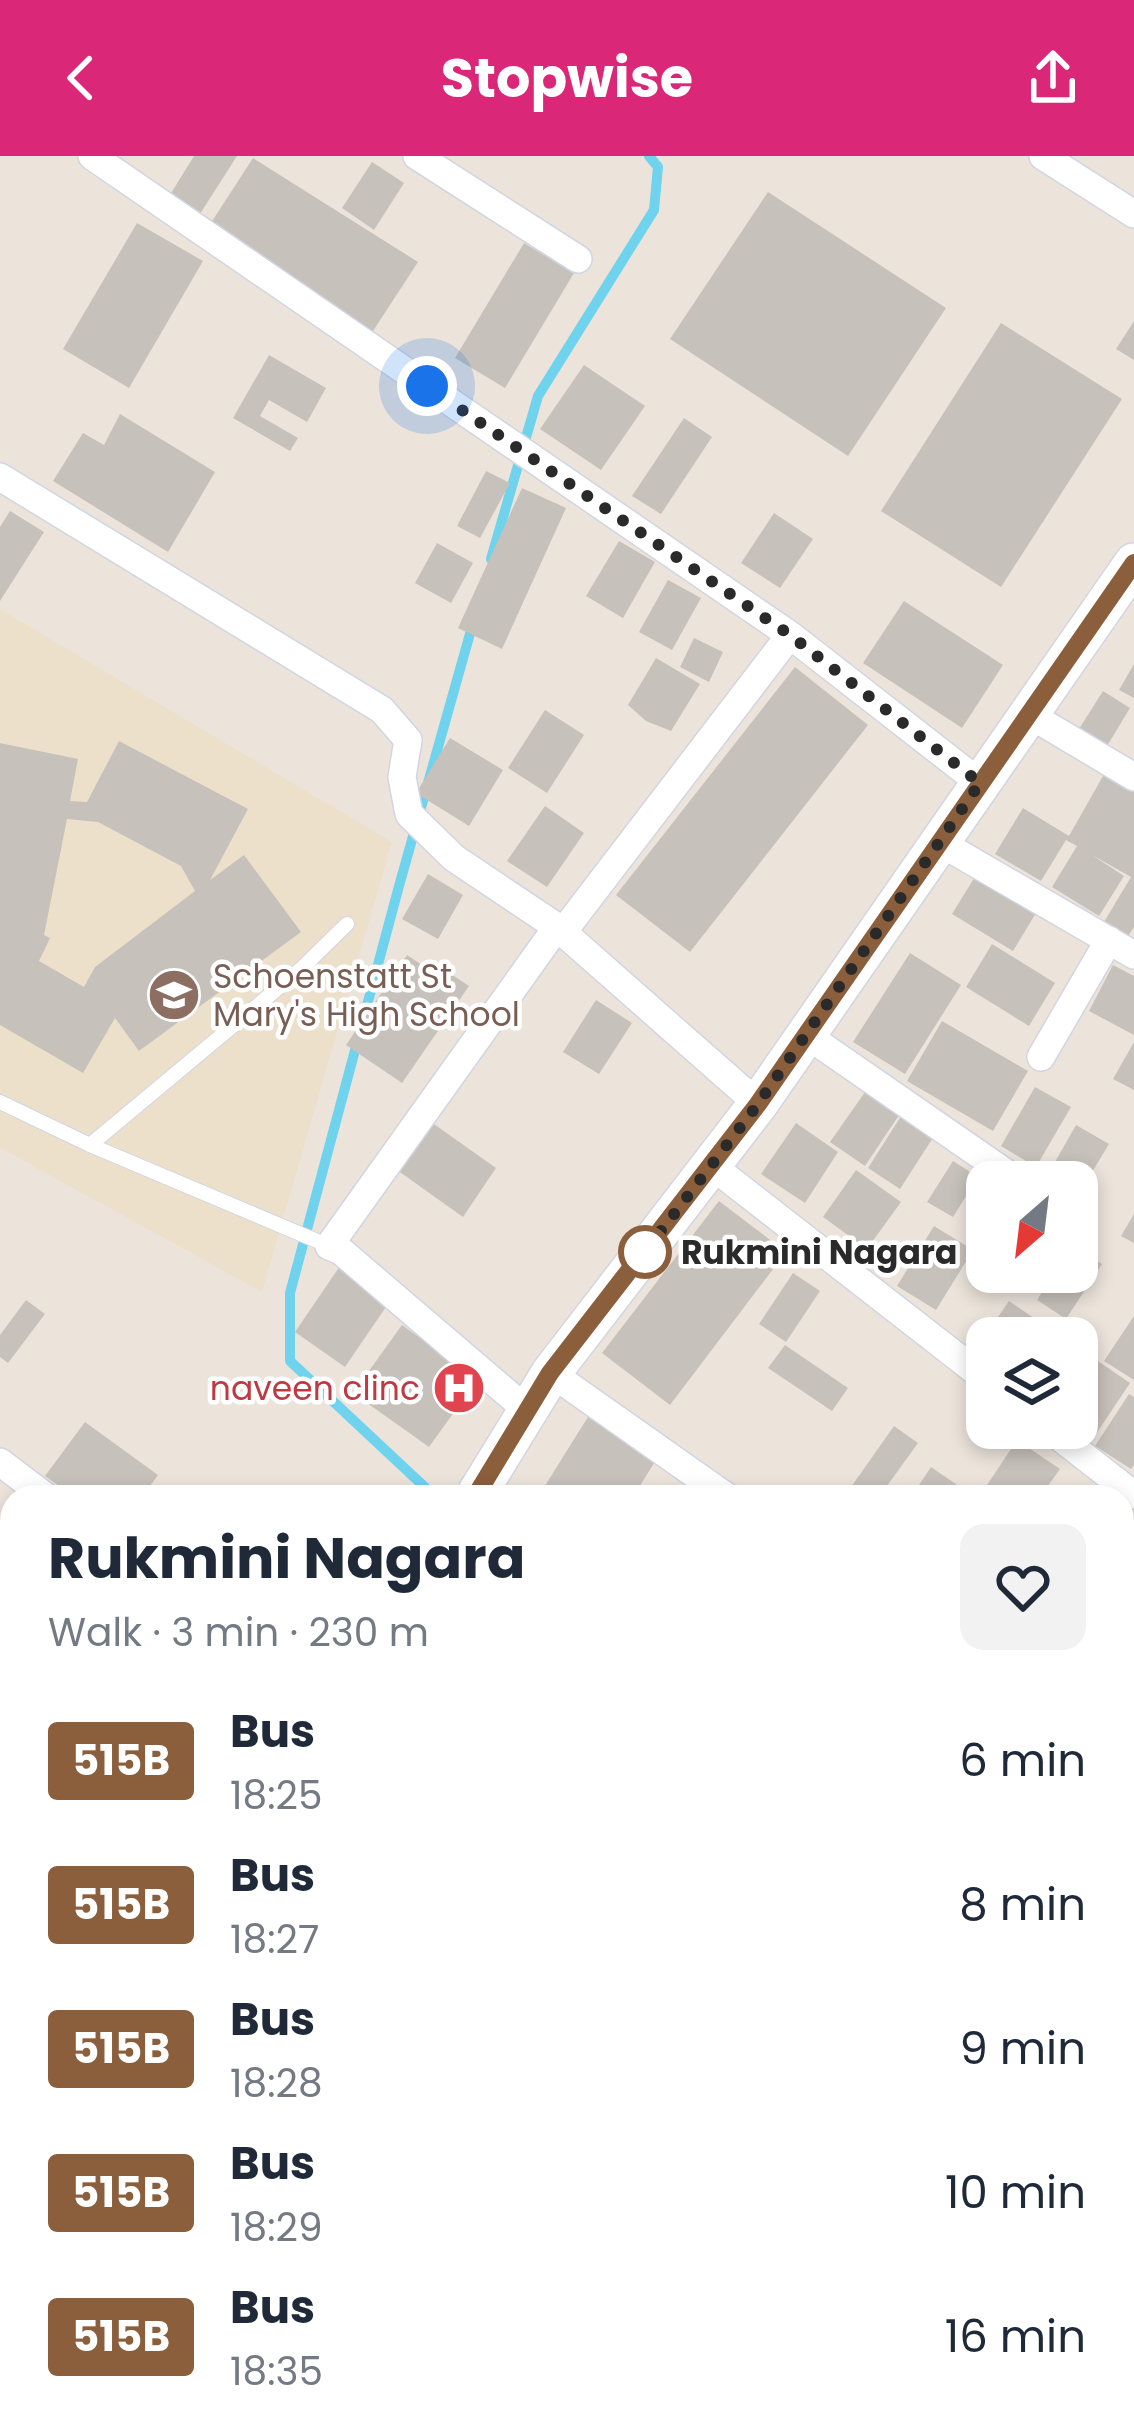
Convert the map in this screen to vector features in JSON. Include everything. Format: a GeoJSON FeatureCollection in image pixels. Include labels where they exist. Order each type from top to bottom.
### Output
{"type":"FeatureCollection","features":[{"type":"Feature","properties":{"kind":"main road"},"geometry":{"type":"LineString","coordinates":[[482,1485],[550,1373],[758,1104],[1134,563]]}},
{"type":"Feature","properties":{"kind":"street"},"geometry":{"type":"LineString","coordinates":[[92,156],[790,635],[980,783]]}},
{"type":"Feature","properties":{"kind":"street"},"geometry":{"type":"LineString","coordinates":[[417,156],[578,259]]}},
{"type":"Feature","properties":{"kind":"street"},"geometry":{"type":"LineString","coordinates":[[1043,156],[1134,214]]}},
{"type":"Feature","properties":{"kind":"street"},"geometry":{"type":"LineString","coordinates":[[0,477],[382,710],[408,740],[402,777],[409,814],[454,858],[560,930],[758,1104]]}},
{"type":"Feature","properties":{"kind":"street"},"geometry":{"type":"LineString","coordinates":[[527,1410],[341,1251],[328,1246],[560,930],[790,635]]}},
{"type":"Feature","properties":{"kind":"street"},"geometry":{"type":"LineString","coordinates":[[1030,715],[1134,777]]}},
{"type":"Feature","properties":{"kind":"street"},"geometry":{"type":"LineString","coordinates":[[939,842],[1122,948],[1041,1057]]}},
{"type":"Feature","properties":{"kind":"street"},"geometry":{"type":"LineString","coordinates":[[806,1034],[989,1161]]}},
{"type":"Feature","properties":{"kind":"street"},"geometry":{"type":"LineString","coordinates":[[712,1166],[966,1364]]}},
{"type":"Feature","properties":{"kind":"street"},"geometry":{"type":"LineString","coordinates":[[550,1373],[710,1485]]}},
{"type":"Feature","properties":{"kind":"street"},"geometry":{"type":"LineString","coordinates":[[1075,1449],[1121,1485]]}},
{"type":"Feature","properties":{"kind":"street"},"geometry":{"type":"LineString","coordinates":[[0,1462],[30,1485]]}},
{"type":"Feature","properties":{"kind":"lane"},"geometry":{"type":"LineString","coordinates":[[90,1145],[301,969],[347,924]]}},
{"type":"Feature","properties":{"kind":"lane"},"geometry":{"type":"LineString","coordinates":[[0,1102],[328,1246]]}},
{"type":"Feature","properties":{"kind":"shaded area","name":"Schoenstatt St Mary's High School"},"geometry":{"type":"Polygon","coordinates":[[[0,609],[392,842],[262,1292],[0,1148],[0,609]]]}},
{"type":"Feature","properties":{"kind":"building"},"geometry":{"type":"Polygon","coordinates":[[[194,156],[237,156],[198,217],[168,198],[194,156]]]}},
{"type":"Feature","properties":{"kind":"building"},"geometry":{"type":"Polygon","coordinates":[[[253,158],[418,262],[371,334],[207,229],[253,158]]]}},
{"type":"Feature","properties":{"kind":"building"},"geometry":{"type":"Polygon","coordinates":[[[372,162],[404,183],[374,230],[342,208],[372,162]]]}},
{"type":"Feature","properties":{"kind":"building"},"geometry":{"type":"Polygon","coordinates":[[[768,192],[946,308],[848,456],[670,339],[768,192]]]}},
{"type":"Feature","properties":{"kind":"building"},"geometry":{"type":"Polygon","coordinates":[[[137,223],[203,261],[129,388],[63,349],[137,223]]]}},
{"type":"Feature","properties":{"kind":"building"},"geometry":{"type":"Polygon","coordinates":[[[524,243],[574,273],[505,388],[455,358],[524,243]]]}},
{"type":"Feature","properties":{"kind":"building"},"geometry":{"type":"Polygon","coordinates":[[[1134,321],[1134,360],[1116,349],[1134,321]]]}},
{"type":"Feature","properties":{"kind":"building"},"geometry":{"type":"Polygon","coordinates":[[[1001,323],[1122,399],[1001,587],[881,511],[1001,323]]]}},
{"type":"Feature","properties":{"kind":"building"},"geometry":{"type":"Polygon","coordinates":[[[269,355],[326,388],[307,422],[269,400],[260,416],[298,438],[290,451],[233,418],[269,355]]]}},
{"type":"Feature","properties":{"kind":"building"},"geometry":{"type":"Polygon","coordinates":[[[584,365],[645,406],[601,470],[540,429],[584,365]]]}},
{"type":"Feature","properties":{"kind":"building"},"geometry":{"type":"Polygon","coordinates":[[[120,414],[215,472],[168,552],[53,481],[83,433],[104,445],[120,414]]]}},
{"type":"Feature","properties":{"kind":"building"},"geometry":{"type":"Polygon","coordinates":[[[684,418],[712,437],[661,514],[632,496],[684,418]]]}},
{"type":"Feature","properties":{"kind":"building"},"geometry":{"type":"Polygon","coordinates":[[[486,471],[510,483],[480,538],[457,526],[486,471]]]}},
{"type":"Feature","properties":{"kind":"building"},"geometry":{"type":"Polygon","coordinates":[[[522,488],[566,508],[502,649],[458,628],[522,488]]]}},
{"type":"Feature","properties":{"kind":"building"},"geometry":{"type":"Polygon","coordinates":[[[10,511],[44,532],[0,601],[0,527],[10,511]]]}},
{"type":"Feature","properties":{"kind":"building"},"geometry":{"type":"Polygon","coordinates":[[[774,513],[813,539],[780,588],[741,563],[774,513]]]}},
{"type":"Feature","properties":{"kind":"building"},"geometry":{"type":"Polygon","coordinates":[[[619,541],[655,562],[623,618],[586,596],[619,541]]]}},
{"type":"Feature","properties":{"kind":"building"},"geometry":{"type":"Polygon","coordinates":[[[437,543],[473,563],[451,603],[415,583],[437,543]]]}},
{"type":"Feature","properties":{"kind":"building"},"geometry":{"type":"Polygon","coordinates":[[[668,580],[701,598],[672,650],[639,632],[668,580]]]}},
{"type":"Feature","properties":{"kind":"building"},"geometry":{"type":"Polygon","coordinates":[[[904,601],[1003,665],[962,728],[863,663],[904,601]]]}},
{"type":"Feature","properties":{"kind":"building"},"geometry":{"type":"Polygon","coordinates":[[[694,638],[723,652],[709,682],[680,667],[694,638]]]}},
{"type":"Feature","properties":{"kind":"building"},"geometry":{"type":"Polygon","coordinates":[[[656,658],[700,684],[671,731],[646,721],[628,705],[656,658]]]}},
{"type":"Feature","properties":{"kind":"building"},"geometry":{"type":"Polygon","coordinates":[[[1134,664],[1134,698],[1119,690],[1134,664]]]}},
{"type":"Feature","properties":{"kind":"building"},"geometry":{"type":"Polygon","coordinates":[[[795,667],[868,725],[690,952],[616,895],[795,667]]]}},
{"type":"Feature","properties":{"kind":"building"},"geometry":{"type":"Polygon","coordinates":[[[1103,691],[1130,708],[1107,746],[1079,729],[1103,691]]]}},
{"type":"Feature","properties":{"kind":"building"},"geometry":{"type":"Polygon","coordinates":[[[545,710],[584,735],[547,793],[508,768],[545,710]]]}},
{"type":"Feature","properties":{"kind":"building"},"geometry":{"type":"Polygon","coordinates":[[[450,738],[503,770],[469,826],[416,793],[450,738]]]}},
{"type":"Feature","properties":{"kind":"building"},"geometry":{"type":"Polygon","coordinates":[[[119,741],[248,809],[210,880],[244,855],[301,932],[139,1051],[115,1018],[83,1073],[0,1025],[0,743],[78,759],[70,801],[87,802],[119,741]],[[67,819],[44,935],[50,938],[39,961],[84,987],[95,967],[195,891],[181,866],[98,822],[67,819]]]}},
{"type":"Feature","properties":{"kind":"building"},"geometry":{"type":"Polygon","coordinates":[[[1107,769],[1134,785],[1134,927],[1128,936],[1104,922],[1131,877],[1092,855],[1124,876],[1099,916],[1052,887],[1077,846],[1066,840],[1041,881],[995,854],[1023,808],[1069,836],[1107,769]]]}},
{"type":"Feature","properties":{"kind":"building"},"geometry":{"type":"Polygon","coordinates":[[[545,806],[584,833],[547,887],[507,861],[545,806]]]}},
{"type":"Feature","properties":{"kind":"building"},"geometry":{"type":"Polygon","coordinates":[[[428,874],[463,895],[438,939],[402,919],[428,874]]]}},
{"type":"Feature","properties":{"kind":"building"},"geometry":{"type":"Polygon","coordinates":[[[976,875],[1036,913],[1013,951],[952,914],[976,875]]]}},
{"type":"Feature","properties":{"kind":"building"},"geometry":{"type":"Polygon","coordinates":[[[992,944],[1055,983],[1029,1026],[966,987],[992,944]]]}},
{"type":"Feature","properties":{"kind":"building"},"geometry":{"type":"Polygon","coordinates":[[[910,953],[961,985],[905,1074],[853,1042],[910,953]]]}},
{"type":"Feature","properties":{"kind":"building"},"geometry":{"type":"Polygon","coordinates":[[[407,955],[443,979],[448,972],[469,986],[402,1083],[346,1045],[407,955]]]}},
{"type":"Feature","properties":{"kind":"building"},"geometry":{"type":"Polygon","coordinates":[[[1113,965],[1134,976],[1134,1035],[1089,1011],[1113,965]]]}},
{"type":"Feature","properties":{"kind":"building"},"geometry":{"type":"Polygon","coordinates":[[[596,1000],[632,1023],[599,1074],[563,1052],[596,1000]]]}},
{"type":"Feature","properties":{"kind":"building"},"geometry":{"type":"Polygon","coordinates":[[[942,1021],[1028,1071],[993,1131],[907,1081],[942,1021]]]}},
{"type":"Feature","properties":{"kind":"building"},"geometry":{"type":"Polygon","coordinates":[[[1134,1042],[1134,1090],[1113,1079],[1134,1042]]]}},
{"type":"Feature","properties":{"kind":"building"},"geometry":{"type":"Polygon","coordinates":[[[1035,1087],[1071,1107],[1040,1161],[1026,1161],[1001,1146],[1035,1087]]]}},
{"type":"Feature","properties":{"kind":"building"},"geometry":{"type":"Polygon","coordinates":[[[865,1092],[899,1115],[865,1166],[830,1142],[865,1092]]]}},
{"type":"Feature","properties":{"kind":"building"},"geometry":{"type":"Polygon","coordinates":[[[903,1113],[936,1133],[900,1189],[868,1168],[903,1113]]]}},
{"type":"Feature","properties":{"kind":"building"},"geometry":{"type":"Polygon","coordinates":[[[424,1117],[496,1168],[463,1217],[390,1165],[424,1117]]]}},
{"type":"Feature","properties":{"kind":"building"},"geometry":{"type":"Polygon","coordinates":[[[796,1123],[838,1152],[805,1203],[761,1174],[796,1123]]]}},
{"type":"Feature","properties":{"kind":"building"},"geometry":{"type":"Polygon","coordinates":[[[1076,1125],[1109,1144],[1098,1162],[1056,1161],[1076,1125]]]}},
{"type":"Feature","properties":{"kind":"building"},"geometry":{"type":"Polygon","coordinates":[[[953,1161],[966,1169],[966,1196],[953,1217],[927,1202],[953,1161]]]}},
{"type":"Feature","properties":{"kind":"building"},"geometry":{"type":"Polygon","coordinates":[[[856,1170],[901,1202],[867,1249],[823,1217],[856,1170]]]}},
{"type":"Feature","properties":{"kind":"building"},"geometry":{"type":"Polygon","coordinates":[[[719,1201],[786,1252],[670,1405],[602,1353],[719,1201]]]}},
{"type":"Feature","properties":{"kind":"building"},"geometry":{"type":"Polygon","coordinates":[[[1134,1214],[1134,1243],[1121,1236],[1134,1214]]]}},
{"type":"Feature","properties":{"kind":"building"},"geometry":{"type":"Polygon","coordinates":[[[934,1226],[966,1246],[966,1261],[936,1310],[897,1286],[934,1226]]]}},
{"type":"Feature","properties":{"kind":"building"},"geometry":{"type":"Polygon","coordinates":[[[340,1266],[390,1301],[345,1367],[295,1332],[340,1266]]]}},
{"type":"Feature","properties":{"kind":"building"},"geometry":{"type":"Polygon","coordinates":[[[793,1273],[820,1291],[786,1342],[759,1324],[793,1273]]]}},
{"type":"Feature","properties":{"kind":"building"},"geometry":{"type":"Polygon","coordinates":[[[1042,1293],[1083,1293],[1067,1317],[1037,1300],[1042,1293]]]}},
{"type":"Feature","properties":{"kind":"building"},"geometry":{"type":"Polygon","coordinates":[[[26,1300],[45,1314],[8,1363],[0,1357],[0,1335],[26,1300]]]}},
{"type":"Feature","properties":{"kind":"building"},"geometry":{"type":"Polygon","coordinates":[[[1009,1301],[1032,1317],[998,1317],[1009,1301]]]}},
{"type":"Feature","properties":{"kind":"building"},"geometry":{"type":"Polygon","coordinates":[[[1134,1316],[1134,1380],[1104,1361],[1134,1316]]]}},
{"type":"Feature","properties":{"kind":"building"},"geometry":{"type":"Polygon","coordinates":[[[402,1325],[478,1379],[429,1447],[353,1393],[402,1325]]]}},
{"type":"Feature","properties":{"kind":"building"},"geometry":{"type":"Polygon","coordinates":[[[785,1345],[848,1388],[832,1411],[768,1368],[785,1345]]]}},
{"type":"Feature","properties":{"kind":"building"},"geometry":{"type":"Polygon","coordinates":[[[1098,1361],[1130,1383],[1098,1431],[1098,1361]]]}},
{"type":"Feature","properties":{"kind":"building"},"geometry":{"type":"Polygon","coordinates":[[[1129,1394],[1134,1397],[1131,1469],[1098,1448],[1129,1394]]]}},
{"type":"Feature","properties":{"kind":"building"},"geometry":{"type":"Polygon","coordinates":[[[591,1412],[659,1455],[640,1485],[545,1485],[591,1412]]]}},
{"type":"Feature","properties":{"kind":"building"},"geometry":{"type":"Polygon","coordinates":[[[85,1422],[158,1475],[151,1485],[58,1485],[45,1476],[85,1422]]]}},
{"type":"Feature","properties":{"kind":"building"},"geometry":{"type":"Polygon","coordinates":[[[894,1426],[918,1443],[888,1485],[852,1485],[894,1426]]]}},
{"type":"Feature","properties":{"kind":"building"},"geometry":{"type":"Polygon","coordinates":[[[1011,1449],[1030,1449],[1060,1469],[1049,1485],[987,1485],[1011,1449]]]}},
{"type":"Feature","properties":{"kind":"building"},"geometry":{"type":"Polygon","coordinates":[[[931,1467],[957,1485],[919,1485],[931,1467]]]}},
{"type":"Feature","properties":{"kind":"waterway"},"geometry":{"type":"LineString","coordinates":[[491,559],[538,396],[654,210],[658,167],[649,156]]}},
{"type":"Feature","properties":{"kind":"waterway"},"geometry":{"type":"LineString","coordinates":[[423,1485],[290,1361],[290,1293],[473,623]]}},
{"type":"Feature","properties":{"kind":"bus line","name":"515B"},"geometry":{"type":"LineString","coordinates":[[482,1485],[550,1373],[758,1104],[1134,563]]}},
{"type":"Feature","properties":{"kind":"place","name":"Schoenstatt St Mary's High School"},"geometry":{"type":"Point","coordinates":[174,995]}},
{"type":"Feature","properties":{"kind":"place","name":"Rukmini Nagara"},"geometry":{"type":"Point","coordinates":[645,1252]}},
{"type":"Feature","properties":{"kind":"place","name":"naveen clinc"},"geometry":{"type":"Point","coordinates":[459,1388]}},
{"type":"Feature","properties":{"kind":"route"},"geometry":{"type":"LineString","coordinates":[[427,386],[790,635],[980,783],[758,1104],[645,1252]]}}]}
